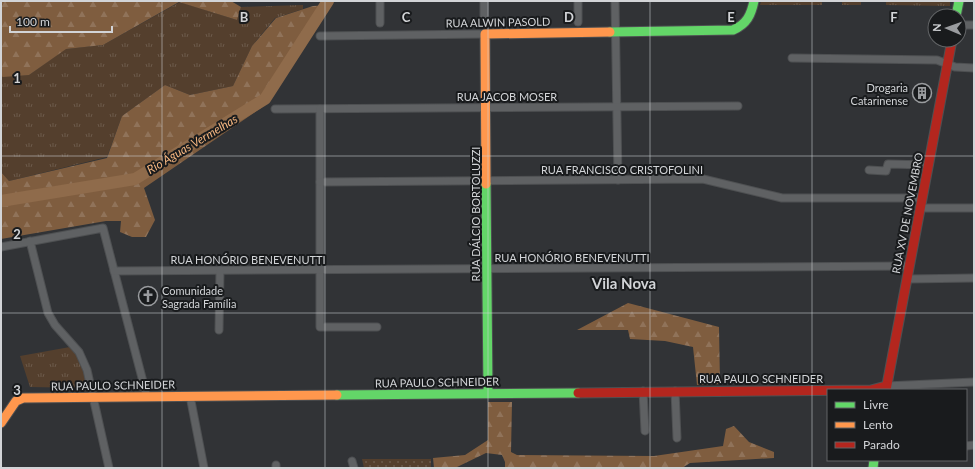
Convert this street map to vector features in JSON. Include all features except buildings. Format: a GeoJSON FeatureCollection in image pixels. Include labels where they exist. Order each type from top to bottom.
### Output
{"type":"FeatureCollection","features":[{"type":"Feature","properties":{"kind":"street"},"geometry":{"type":"LineString","coordinates":[[380,1],[380,23]]}},
{"type":"Feature","properties":{"kind":"street"},"geometry":{"type":"LineString","coordinates":[[484,1],[484,18]]}},
{"type":"Feature","properties":{"kind":"street"},"geometry":{"type":"LineString","coordinates":[[578,1],[578,22]]}},
{"type":"Feature","properties":{"kind":"street"},"geometry":{"type":"LineString","coordinates":[[615,1],[618,180]]}},
{"type":"Feature","properties":{"kind":"street","name":"RUA ALWIN PASOLD"},"geometry":{"type":"LineString","coordinates":[[320,36],[733,30],[740,28],[749,19],[754,1]]}},
{"type":"Feature","properties":{"kind":"street","name":"RUA DÁLCIO BORTOLUZZI"},"geometry":{"type":"LineString","coordinates":[[485,34],[488,393]]}},
{"type":"Feature","properties":{"kind":"street","name":"RUA XV DE NOVEMBRO"},"geometry":{"type":"LineString","coordinates":[[886,388],[951,48]]}},
{"type":"Feature","properties":{"kind":"street"},"geometry":{"type":"LineString","coordinates":[[792,58],[937,60],[961,68],[974,68]]}},
{"type":"Feature","properties":{"kind":"street","name":"RUA JACOB MOSER"},"geometry":{"type":"LineString","coordinates":[[275,109],[738,106]]}},
{"type":"Feature","properties":{"kind":"street"},"geometry":{"type":"LineString","coordinates":[[320,109],[320,327],[377,327]]}},
{"type":"Feature","properties":{"kind":"street"},"geometry":{"type":"LineString","coordinates":[[869,170],[886,171],[888,164],[928,164]]}},
{"type":"Feature","properties":{"kind":"street","name":"RUA FRANCISCO CRISTOFOLINI"},"geometry":{"type":"LineString","coordinates":[[320,182],[703,179],[782,198],[922,198]]}},
{"type":"Feature","properties":{"kind":"street"},"geometry":{"type":"LineString","coordinates":[[920,208],[974,208]]}},
{"type":"Feature","properties":{"kind":"street"},"geometry":{"type":"LineString","coordinates":[[1,247],[103,228],[147,397]]}},
{"type":"Feature","properties":{"kind":"street"},"geometry":{"type":"LineString","coordinates":[[30,241],[48,313],[55,325],[82,358],[94,397],[109,468]]}},
{"type":"Feature","properties":{"kind":"street","name":"RUA HONÓRIO BENEVENUTTI"},"geometry":{"type":"LineString","coordinates":[[114,271],[909,266]]}},
{"type":"Feature","properties":{"kind":"street"},"geometry":{"type":"LineString","coordinates":[[219,330],[220,270]]}},
{"type":"Feature","properties":{"kind":"street"},"geometry":{"type":"LineString","coordinates":[[906,279],[974,278]]}},
{"type":"Feature","properties":{"kind":"street"},"geometry":{"type":"LineString","coordinates":[[886,388],[974,382]]}},
{"type":"Feature","properties":{"kind":"street","name":"RUA PAULO SCHNEIDER"},"geometry":{"type":"LineString","coordinates":[[1,423],[19,399],[643,391],[827,390]]}},
{"type":"Feature","properties":{"kind":"street"},"geometry":{"type":"LineString","coordinates":[[643,391],[645,431]]}},
{"type":"Feature","properties":{"kind":"street"},"geometry":{"type":"LineString","coordinates":[[675,391],[677,438]]}},
{"type":"Feature","properties":{"kind":"street"},"geometry":{"type":"LineString","coordinates":[[190,396],[204,468]]}},
{"type":"Feature","properties":{"kind":"green space"},"geometry":{"type":"Polygon","coordinates":[[[1,1],[231,1],[241,7],[237,20],[179,2],[103,45],[66,49],[29,75],[3,77],[1,76],[1,1]]]}},
{"type":"Feature","properties":{"kind":"green space"},"geometry":{"type":"Polygon","coordinates":[[[761,1],[822,1],[822,5],[760,5],[761,1]]]}},
{"type":"Feature","properties":{"kind":"green space"},"geometry":{"type":"Polygon","coordinates":[[[842,1],[861,1],[861,5],[842,5],[842,1]]]}},
{"type":"Feature","properties":{"kind":"green space"},"geometry":{"type":"Polygon","coordinates":[[[886,1],[950,1],[950,6],[886,5],[886,1]]]}},
{"type":"Feature","properties":{"kind":"green space"},"geometry":{"type":"Polygon","coordinates":[[[180,2],[237,20],[241,7],[303,5],[303,9],[275,18],[252,46],[233,86],[190,95],[165,85],[122,116],[107,157],[9,181],[1,172],[1,76],[29,75],[65,49],[103,45],[180,2]]]}},
{"type":"Feature","properties":{"kind":"green space"},"geometry":{"type":"Polygon","coordinates":[[[330,5],[261,108],[144,188],[155,220],[146,237],[132,237],[120,232],[121,221],[106,221],[1,239],[1,172],[9,181],[107,158],[122,116],[165,85],[190,95],[233,86],[252,46],[276,18],[313,6],[330,5]]]}},
{"type":"Feature","properties":{"kind":"green space"},"geometry":{"type":"Polygon","coordinates":[[[628,303],[719,327],[720,384],[697,385],[693,347],[665,341],[630,339],[628,330],[577,330],[628,303]]]}},
{"type":"Feature","properties":{"kind":"green space"},"geometry":{"type":"Polygon","coordinates":[[[70,347],[78,357],[82,366],[87,388],[30,387],[20,356],[70,347]]]}},
{"type":"Feature","properties":{"kind":"green space"},"geometry":{"type":"Polygon","coordinates":[[[488,402],[512,402],[511,452],[517,455],[654,456],[723,446],[726,429],[734,426],[749,442],[774,452],[774,458],[690,463],[682,468],[505,468],[505,462],[502,455],[486,453],[455,468],[434,468],[433,458],[465,455],[488,440],[488,402]]]}},
{"type":"Feature","properties":{"kind":"green space"},"geometry":{"type":"Polygon","coordinates":[[[362,459],[431,459],[431,468],[364,468],[362,459]]]}},
{"type":"Feature","properties":{"kind":"waterway","name":"Rio Águas Vermelhas"},"geometry":{"type":"LineString","coordinates":[[1,201],[135,179],[265,99],[328,1]]}},
{"type":"Feature","properties":{"kind":"traffic: fast"},"geometry":{"type":"LineString","coordinates":[[610,32],[733,30],[742,25],[748,18],[754,1]]}},
{"type":"Feature","properties":{"kind":"traffic: fast"},"geometry":{"type":"LineString","coordinates":[[958,8],[959,1]]}},
{"type":"Feature","properties":{"kind":"traffic: fast"},"geometry":{"type":"LineString","coordinates":[[486,184],[488,393]]}},
{"type":"Feature","properties":{"kind":"traffic: fast"},"geometry":{"type":"LineString","coordinates":[[337,395],[578,393]]}},
{"type":"Feature","properties":{"kind":"traffic: fast"},"geometry":{"type":"LineString","coordinates":[[873,468],[874,461]]}},
{"type":"Feature","properties":{"kind":"traffic: slow"},"geometry":{"type":"LineString","coordinates":[[486,184],[485,34],[610,32]]}},
{"type":"Feature","properties":{"kind":"traffic: slow"},"geometry":{"type":"LineString","coordinates":[[1,423],[16,401],[23,398],[337,395]]}},
{"type":"Feature","properties":{"kind":"traffic: jam"},"geometry":{"type":"LineString","coordinates":[[886,389],[950,48]]}},
{"type":"Feature","properties":{"kind":"traffic: jam"},"geometry":{"type":"LineString","coordinates":[[875,389],[886,386]]}},
{"type":"Feature","properties":{"kind":"traffic: jam"},"geometry":{"type":"LineString","coordinates":[[578,393],[827,390]]}},
{"type":"Feature","properties":{"kind":"place","name":"Drogaria Catarinense"},"geometry":{"type":"Point","coordinates":[922,93]}},
{"type":"Feature","properties":{"kind":"place","name":"Comunidade Sagrada Família"},"geometry":{"type":"Point","coordinates":[148,296]}},
{"type":"Feature","properties":{"kind":"district","name":"Vila Nova"},"geometry":{"type":"Point","coordinates":[624,283]}}]}
